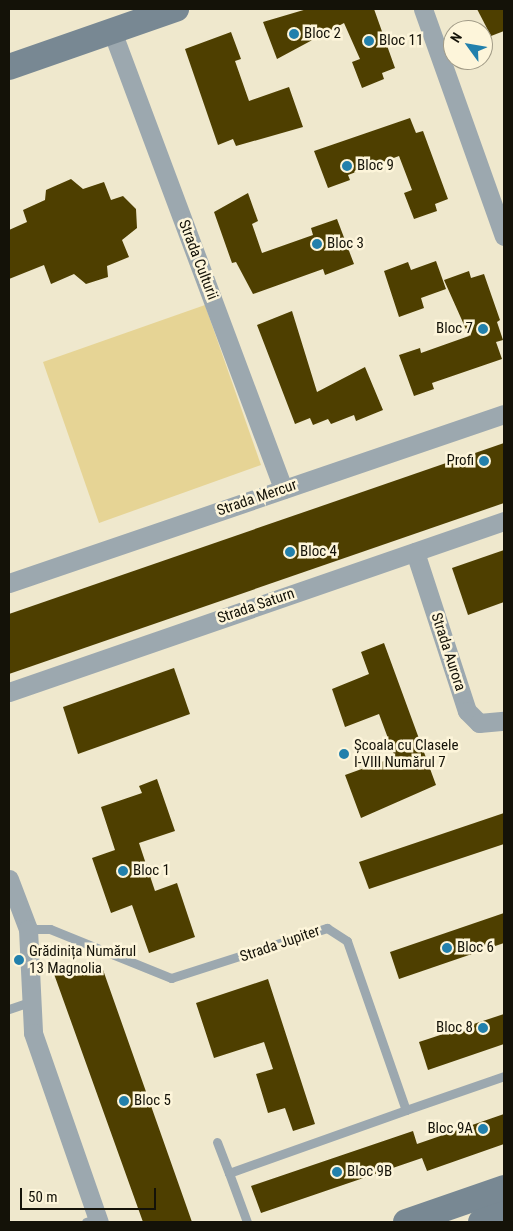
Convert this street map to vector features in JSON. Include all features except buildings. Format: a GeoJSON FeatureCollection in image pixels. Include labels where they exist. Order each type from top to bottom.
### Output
{"type":"FeatureCollection","features":[{"type":"Feature","properties":{"kind":"street"},"geometry":{"type":"LineString","coordinates":[[9,67],[176,9]]}},
{"type":"Feature","properties":{"kind":"street"},"geometry":{"type":"LineString","coordinates":[[423,9],[504,236]]}},
{"type":"Feature","properties":{"kind":"street","name":"Strada Culturii"},"geometry":{"type":"LineString","coordinates":[[112,31],[283,489]]}},
{"type":"Feature","properties":{"kind":"street","name":"Strada Mercur"},"geometry":{"type":"LineString","coordinates":[[9,583],[504,414]]}},
{"type":"Feature","properties":{"kind":"street","name":"Strada Saturn"},"geometry":{"type":"LineString","coordinates":[[9,692],[504,521]]}},
{"type":"Feature","properties":{"kind":"street","name":"Strada Aurora"},"geometry":{"type":"LineString","coordinates":[[415,552],[467,711],[479,723],[504,721]]}},
{"type":"Feature","properties":{"kind":"street"},"geometry":{"type":"LineString","coordinates":[[9,879],[28,929],[29,1002],[33,1033],[94,1221]]}},
{"type":"Feature","properties":{"kind":"street"},"geometry":{"type":"LineString","coordinates":[[406,1222],[432,1218],[504,1188]]}},
{"type":"Feature","properties":{"kind":"street"},"geometry":{"type":"LineString","coordinates":[[481,1222],[504,1214]]}},
{"type":"Feature","properties":{"kind":"lane","name":"Strada Jupiter"},"geometry":{"type":"LineString","coordinates":[[28,929],[50,929],[171,978],[187,976],[320,928],[335,930],[347,941],[406,1110]]}},
{"type":"Feature","properties":{"kind":"lane"},"geometry":{"type":"LineString","coordinates":[[9,1009],[29,1002]]}},
{"type":"Feature","properties":{"kind":"lane"},"geometry":{"type":"LineString","coordinates":[[229,1173],[504,1076]]}},
{"type":"Feature","properties":{"kind":"lane"},"geometry":{"type":"LineString","coordinates":[[217,1142],[247,1222]]}},
{"type":"Feature","properties":{"kind":"shaded area"},"geometry":{"type":"Polygon","coordinates":[[[205,305],[261,465],[99,523],[43,362],[205,305]]]}},
{"type":"Feature","properties":{"kind":"place","name":"Bloc 2"},"geometry":{"type":"Point","coordinates":[294,34]}},
{"type":"Feature","properties":{"kind":"place","name":"Bloc 11"},"geometry":{"type":"Point","coordinates":[369,41]}},
{"type":"Feature","properties":{"kind":"place","name":"Bloc 9"},"geometry":{"type":"Point","coordinates":[347,166]}},
{"type":"Feature","properties":{"kind":"place","name":"Bloc 3"},"geometry":{"type":"Point","coordinates":[317,244]}},
{"type":"Feature","properties":{"kind":"place","name":"Bloc 7"},"geometry":{"type":"Point","coordinates":[483,329]}},
{"type":"Feature","properties":{"kind":"place","name":"Profi"},"geometry":{"type":"Point","coordinates":[484,461]}},
{"type":"Feature","properties":{"kind":"place","name":"Bloc 4"},"geometry":{"type":"Point","coordinates":[290,552]}},
{"type":"Feature","properties":{"kind":"place","name":"Școala cu Clasele I-VIII Numărul 7"},"geometry":{"type":"Point","coordinates":[344,754]}},
{"type":"Feature","properties":{"kind":"place","name":"Bloc 1"},"geometry":{"type":"Point","coordinates":[123,871]}},
{"type":"Feature","properties":{"kind":"place","name":"Bloc 6"},"geometry":{"type":"Point","coordinates":[447,948]}},
{"type":"Feature","properties":{"kind":"place","name":"Grădinița Numărul 13 Magnolia"},"geometry":{"type":"Point","coordinates":[19,960]}},
{"type":"Feature","properties":{"kind":"place","name":"Bloc 8"},"geometry":{"type":"Point","coordinates":[483,1028]}},
{"type":"Feature","properties":{"kind":"place","name":"Bloc 5"},"geometry":{"type":"Point","coordinates":[124,1101]}},
{"type":"Feature","properties":{"kind":"place","name":"Bloc 9A"},"geometry":{"type":"Point","coordinates":[483,1129]}},
{"type":"Feature","properties":{"kind":"place","name":"Bloc 9B"},"geometry":{"type":"Point","coordinates":[337,1172]}}]}
